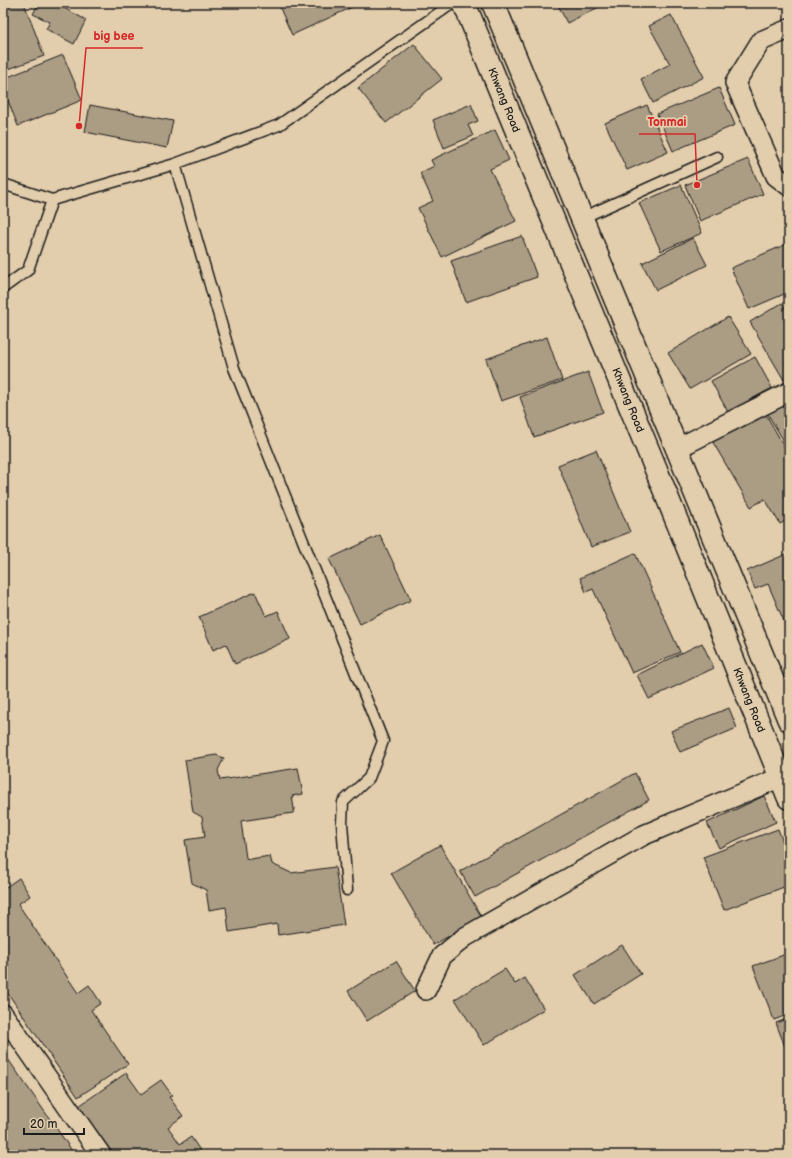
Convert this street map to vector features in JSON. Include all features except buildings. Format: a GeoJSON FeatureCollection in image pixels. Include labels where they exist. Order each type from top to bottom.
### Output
{"type":"FeatureCollection","features":[{"type":"Feature","properties":{"kind":"main road","name":"Khwang Road"},"geometry":{"type":"LineString","coordinates":[[464,3],[653,462],[789,798]]}},
{"type":"Feature","properties":{"kind":"main road"},"geometry":{"type":"LineString","coordinates":[[493,3],[789,720]]}},
{"type":"Feature","properties":{"kind":"main road"},"geometry":{"type":"LineString","coordinates":[[746,692],[774,684]]}},
{"type":"Feature","properties":{"kind":"street"},"geometry":{"type":"LineString","coordinates":[[789,29],[761,41],[735,84],[776,176],[789,186]]}},
{"type":"Feature","properties":{"kind":"street"},"geometry":{"type":"LineString","coordinates":[[676,449],[789,392]]}},
{"type":"Feature","properties":{"kind":"street"},"geometry":{"type":"LineString","coordinates":[[426,990],[442,956],[465,937],[644,835],[781,777]]}},
{"type":"Feature","properties":{"kind":"street"},"geometry":{"type":"LineString","coordinates":[[3,1014],[101,1155]]}},
{"type":"Feature","properties":{"kind":"lane"},"geometry":{"type":"LineString","coordinates":[[3,184],[52,200],[175,164],[279,125],[453,3]]}},
{"type":"Feature","properties":{"kind":"lane"},"geometry":{"type":"LineString","coordinates":[[582,218],[717,157]]}},
{"type":"Feature","properties":{"kind":"lane"},"geometry":{"type":"LineString","coordinates":[[175,164],[234,368],[383,742],[369,778],[343,802],[342,823],[347,890]]}},
{"type":"Feature","properties":{"kind":"lane"},"geometry":{"type":"LineString","coordinates":[[3,288],[28,270],[52,200]]}},
{"type":"Feature","properties":{"kind":"place","name":"big bee"},"geometry":{"type":"Point","coordinates":[79,126]}},
{"type":"Feature","properties":{"kind":"place","name":"Tonmai"},"geometry":{"type":"Point","coordinates":[697,185]}}]}
